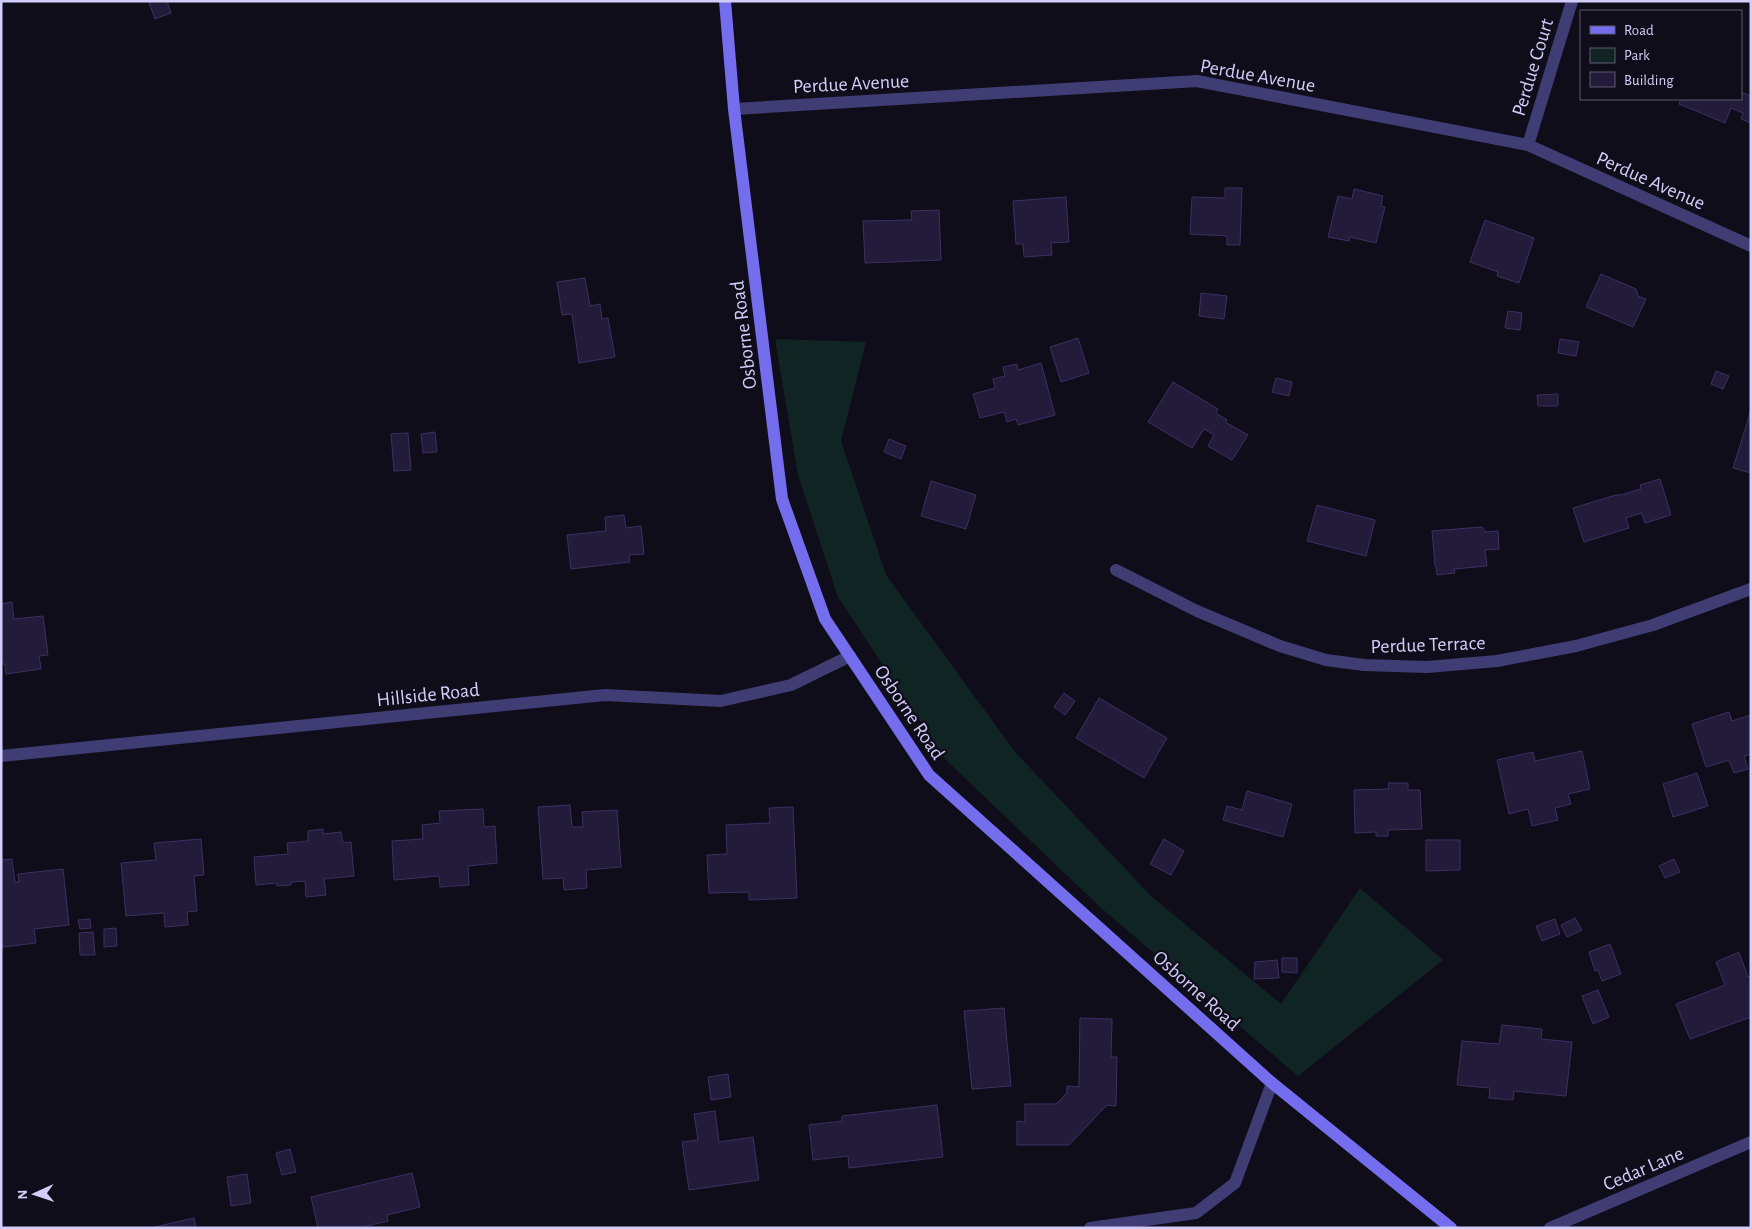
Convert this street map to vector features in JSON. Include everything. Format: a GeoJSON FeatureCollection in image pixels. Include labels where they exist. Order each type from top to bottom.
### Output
{"type":"FeatureCollection","features":[{"type":"Feature","properties":{"kind":"street","name":"Osborne Road"},"geometry":{"type":"LineString","coordinates":[[725,1],[734,108],[782,499],[825,619],[929,775],[1272,1082],[1451,1228]]}},
{"type":"Feature","properties":{"kind":"street","name":"Perdue Court"},"geometry":{"type":"LineString","coordinates":[[1528,145],[1572,1]]}},
{"type":"Feature","properties":{"kind":"street","name":"Perdue Avenue"},"geometry":{"type":"LineString","coordinates":[[734,108],[1197,81],[1528,145],[1751,246]]}},
{"type":"Feature","properties":{"kind":"street","name":"Perdue Terrace"},"geometry":{"type":"LineString","coordinates":[[1116,570],[1197,611],[1280,646],[1326,660],[1364,665],[1427,667],[1497,660],[1576,646],[1653,625],[1751,589]]}},
{"type":"Feature","properties":{"kind":"street","name":"Hillside Road"},"geometry":{"type":"LineString","coordinates":[[1,756],[605,695],[721,701],[791,685],[850,656]]}},
{"type":"Feature","properties":{"kind":"street"},"geometry":{"type":"LineString","coordinates":[[1090,1228],[1196,1213],[1235,1183],[1272,1082]]}},
{"type":"Feature","properties":{"kind":"street","name":"Cedar Lane"},"geometry":{"type":"LineString","coordinates":[[1550,1228],[1751,1142]]}},
{"type":"Feature","properties":{"kind":"green space"},"geometry":{"type":"Polygon","coordinates":[[[775,339],[866,342],[841,441],[886,575],[1015,752],[1151,896],[1281,1004],[1360,888],[1443,960],[1298,1076],[1100,907],[945,759],[838,597],[798,475],[775,339]]]}},
{"type":"Feature","properties":{"kind":"building"},"geometry":{"type":"Polygon","coordinates":[[[167,1],[171,13],[155,19],[149,3],[167,1]]]}},
{"type":"Feature","properties":{"kind":"building"},"geometry":{"type":"Polygon","coordinates":[[[1742,92],[1751,96],[1751,123],[1741,119],[1743,113],[1731,108],[1725,123],[1679,104],[1681,100],[1742,100],[1742,92]]]}},
{"type":"Feature","properties":{"kind":"building"},"geometry":{"type":"Polygon","coordinates":[[[1225,188],[1242,188],[1240,245],[1227,245],[1227,236],[1190,234],[1192,197],[1225,198],[1225,188]]]}},
{"type":"Feature","properties":{"kind":"building"},"geometry":{"type":"Polygon","coordinates":[[[1354,189],[1383,196],[1381,206],[1385,207],[1376,243],[1350,237],[1349,241],[1328,237],[1338,196],[1352,199],[1354,189]]]}},
{"type":"Feature","properties":{"kind":"building"},"geometry":{"type":"Polygon","coordinates":[[[1066,197],[1069,242],[1051,243],[1052,255],[1024,257],[1023,244],[1016,244],[1013,201],[1066,197]]]}},
{"type":"Feature","properties":{"kind":"building"},"geometry":{"type":"Polygon","coordinates":[[[939,210],[941,260],[865,263],[863,221],[912,220],[911,211],[939,210]]]}},
{"type":"Feature","properties":{"kind":"building"},"geometry":{"type":"Polygon","coordinates":[[[1485,220],[1534,238],[1519,283],[1497,276],[1498,272],[1470,262],[1485,220]]]}},
{"type":"Feature","properties":{"kind":"building"},"geometry":{"type":"Polygon","coordinates":[[[1601,274],[1636,289],[1638,296],[1646,299],[1633,327],[1586,307],[1601,274]]]}},
{"type":"Feature","properties":{"kind":"building"},"geometry":{"type":"Polygon","coordinates":[[[585,278],[590,306],[600,304],[602,319],[608,318],[615,357],[579,363],[572,314],[562,315],[557,282],[585,278]]]}},
{"type":"Feature","properties":{"kind":"building"},"geometry":{"type":"Polygon","coordinates":[[[1201,293],[1227,296],[1224,319],[1199,316],[1201,293]]]}},
{"type":"Feature","properties":{"kind":"building"},"geometry":{"type":"Polygon","coordinates":[[[1508,311],[1522,313],[1520,330],[1505,328],[1508,311]]]}},
{"type":"Feature","properties":{"kind":"building"},"geometry":{"type":"Polygon","coordinates":[[[1078,338],[1089,373],[1061,382],[1050,347],[1078,338]]]}},
{"type":"Feature","properties":{"kind":"building"},"geometry":{"type":"Polygon","coordinates":[[[1560,339],[1579,342],[1576,356],[1558,353],[1560,339]]]}},
{"type":"Feature","properties":{"kind":"building"},"geometry":{"type":"Polygon","coordinates":[[[1041,363],[1055,415],[1018,425],[1016,419],[1007,422],[1004,412],[980,418],[973,394],[995,388],[993,379],[1005,376],[1003,367],[1017,364],[1018,370],[1041,363]]]}},
{"type":"Feature","properties":{"kind":"building"},"geometry":{"type":"Polygon","coordinates":[[[1716,371],[1729,376],[1723,389],[1711,384],[1716,371]]]}},
{"type":"Feature","properties":{"kind":"building"},"geometry":{"type":"Polygon","coordinates":[[[1276,378],[1292,382],[1289,396],[1272,392],[1276,378]]]}},
{"type":"Feature","properties":{"kind":"building"},"geometry":{"type":"Polygon","coordinates":[[[1173,382],[1218,409],[1216,413],[1227,420],[1225,422],[1248,435],[1232,460],[1208,446],[1214,435],[1204,429],[1192,448],[1148,422],[1173,382]]]}},
{"type":"Feature","properties":{"kind":"building"},"geometry":{"type":"Polygon","coordinates":[[[1558,394],[1558,406],[1538,406],[1537,395],[1558,394]]]}},
{"type":"Feature","properties":{"kind":"building"},"geometry":{"type":"Polygon","coordinates":[[[1751,410],[1751,473],[1733,468],[1751,410]]]}},
{"type":"Feature","properties":{"kind":"building"},"geometry":{"type":"Polygon","coordinates":[[[435,432],[437,452],[423,453],[421,434],[435,432]]]}},
{"type":"Feature","properties":{"kind":"building"},"geometry":{"type":"Polygon","coordinates":[[[408,433],[411,470],[394,471],[391,434],[408,433]]]}},
{"type":"Feature","properties":{"kind":"building"},"geometry":{"type":"Polygon","coordinates":[[[889,439],[906,446],[901,459],[884,452],[889,439]]]}},
{"type":"Feature","properties":{"kind":"building"},"geometry":{"type":"Polygon","coordinates":[[[1660,479],[1671,515],[1645,523],[1642,513],[1626,518],[1629,528],[1584,542],[1573,508],[1641,489],[1640,485],[1660,479]]]}},
{"type":"Feature","properties":{"kind":"building"},"geometry":{"type":"Polygon","coordinates":[[[931,481],[976,495],[966,529],[921,516],[931,481]]]}},
{"type":"Feature","properties":{"kind":"building"},"geometry":{"type":"Polygon","coordinates":[[[1317,505],[1375,520],[1366,556],[1307,541],[1317,505]]]}},
{"type":"Feature","properties":{"kind":"building"},"geometry":{"type":"Polygon","coordinates":[[[624,515],[626,528],[641,526],[644,554],[629,555],[630,562],[571,569],[567,535],[606,531],[605,517],[624,515]]]}},
{"type":"Feature","properties":{"kind":"building"},"geometry":{"type":"Polygon","coordinates":[[[1482,527],[1486,532],[1498,531],[1499,549],[1485,550],[1487,566],[1454,569],[1455,573],[1437,575],[1432,531],[1482,527]]]}},
{"type":"Feature","properties":{"kind":"building"},"geometry":{"type":"Polygon","coordinates":[[[12,602],[14,619],[43,616],[48,655],[39,656],[41,669],[6,674],[5,664],[1,664],[1,604],[12,602]]]}},
{"type":"Feature","properties":{"kind":"building"},"geometry":{"type":"Polygon","coordinates":[[[1064,693],[1075,701],[1065,715],[1054,707],[1064,693]]]}},
{"type":"Feature","properties":{"kind":"building"},"geometry":{"type":"Polygon","coordinates":[[[1099,698],[1167,738],[1144,778],[1076,738],[1099,698]]]}},
{"type":"Feature","properties":{"kind":"building"},"geometry":{"type":"Polygon","coordinates":[[[1729,712],[1732,721],[1751,715],[1751,754],[1744,756],[1748,769],[1734,773],[1729,760],[1706,767],[1692,724],[1729,712]]]}},
{"type":"Feature","properties":{"kind":"building"},"geometry":{"type":"Polygon","coordinates":[[[1582,751],[1590,789],[1568,794],[1571,804],[1555,808],[1558,820],[1532,826],[1528,809],[1509,814],[1497,760],[1533,752],[1535,761],[1582,751]]]}},
{"type":"Feature","properties":{"kind":"building"},"geometry":{"type":"Polygon","coordinates":[[[1697,773],[1708,806],[1673,817],[1663,784],[1697,773]]]}},
{"type":"Feature","properties":{"kind":"building"},"geometry":{"type":"Polygon","coordinates":[[[1388,783],[1408,783],[1408,790],[1420,790],[1422,829],[1388,830],[1388,836],[1376,836],[1376,832],[1355,833],[1354,790],[1389,789],[1388,783]]]}},
{"type":"Feature","properties":{"kind":"building"},"geometry":{"type":"Polygon","coordinates":[[[1247,791],[1292,804],[1283,837],[1223,820],[1227,806],[1242,810],[1247,791]]]}},
{"type":"Feature","properties":{"kind":"building"},"geometry":{"type":"Polygon","coordinates":[[[570,805],[572,827],[583,827],[582,812],[617,810],[621,867],[586,870],[587,888],[564,890],[563,878],[543,879],[538,807],[570,805]]]}},
{"type":"Feature","properties":{"kind":"building"},"geometry":{"type":"Polygon","coordinates":[[[793,807],[797,898],[749,900],[749,892],[709,893],[707,855],[727,854],[726,825],[770,823],[769,808],[793,807]]]}},
{"type":"Feature","properties":{"kind":"building"},"geometry":{"type":"Polygon","coordinates":[[[483,809],[484,827],[495,826],[497,863],[468,866],[469,885],[440,887],[439,876],[394,880],[392,841],[423,839],[422,825],[440,823],[439,811],[483,809]]]}},
{"type":"Feature","properties":{"kind":"building"},"geometry":{"type":"Polygon","coordinates":[[[323,829],[323,834],[341,832],[343,843],[351,842],[354,876],[324,879],[326,895],[306,897],[305,881],[291,882],[291,885],[277,886],[277,883],[256,885],[254,857],[288,854],[287,843],[308,841],[308,831],[323,829]]]}},
{"type":"Feature","properties":{"kind":"building"},"geometry":{"type":"Polygon","coordinates":[[[201,839],[204,875],[194,876],[197,911],[187,912],[188,925],[165,927],[164,913],[126,916],[121,863],[156,860],[154,843],[201,839]]]}},
{"type":"Feature","properties":{"kind":"building"},"geometry":{"type":"Polygon","coordinates":[[[1164,839],[1184,851],[1171,875],[1150,864],[1164,839]]]}},
{"type":"Feature","properties":{"kind":"building"},"geometry":{"type":"Polygon","coordinates":[[[1426,840],[1460,840],[1460,870],[1426,871],[1426,840]]]}},
{"type":"Feature","properties":{"kind":"building"},"geometry":{"type":"Polygon","coordinates":[[[12,859],[15,882],[19,882],[18,874],[63,869],[69,925],[34,929],[36,943],[3,947],[1,934],[1,860],[12,859]]]}},
{"type":"Feature","properties":{"kind":"building"},"geometry":{"type":"Polygon","coordinates":[[[1674,859],[1680,872],[1665,878],[1659,866],[1674,859]]]}},
{"type":"Feature","properties":{"kind":"building"},"geometry":{"type":"Polygon","coordinates":[[[1575,918],[1582,930],[1567,937],[1561,925],[1575,918]]]}},
{"type":"Feature","properties":{"kind":"building"},"geometry":{"type":"Polygon","coordinates":[[[90,919],[91,928],[80,929],[78,920],[90,919]]]}},
{"type":"Feature","properties":{"kind":"building"},"geometry":{"type":"Polygon","coordinates":[[[1555,919],[1560,934],[1542,941],[1536,926],[1555,919]]]}},
{"type":"Feature","properties":{"kind":"building"},"geometry":{"type":"Polygon","coordinates":[[[116,928],[117,946],[104,947],[104,929],[116,928]]]}},
{"type":"Feature","properties":{"kind":"building"},"geometry":{"type":"Polygon","coordinates":[[[93,932],[95,955],[80,955],[79,933],[93,932]]]}},
{"type":"Feature","properties":{"kind":"building"},"geometry":{"type":"Polygon","coordinates":[[[1610,944],[1621,974],[1602,981],[1598,970],[1595,971],[1589,952],[1610,944]]]}},
{"type":"Feature","properties":{"kind":"building"},"geometry":{"type":"Polygon","coordinates":[[[1739,952],[1748,977],[1751,976],[1751,1017],[1690,1039],[1676,1004],[1725,985],[1716,962],[1739,952]]]}},
{"type":"Feature","properties":{"kind":"building"},"geometry":{"type":"Polygon","coordinates":[[[1282,958],[1297,958],[1297,973],[1282,972],[1282,958]]]}},
{"type":"Feature","properties":{"kind":"building"},"geometry":{"type":"Polygon","coordinates":[[[1277,960],[1279,978],[1254,979],[1255,962],[1277,960]]]}},
{"type":"Feature","properties":{"kind":"building"},"geometry":{"type":"Polygon","coordinates":[[[1598,990],[1609,1017],[1593,1024],[1582,996],[1598,990]]]}},
{"type":"Feature","properties":{"kind":"building"},"geometry":{"type":"Polygon","coordinates":[[[1004,1008],[1011,1086],[972,1089],[964,1011],[1004,1008]]]}},
{"type":"Feature","properties":{"kind":"building"},"geometry":{"type":"Polygon","coordinates":[[[1080,1018],[1112,1019],[1111,1057],[1117,1057],[1116,1106],[1107,1105],[1069,1145],[1017,1145],[1017,1121],[1025,1122],[1025,1104],[1056,1104],[1067,1093],[1067,1086],[1079,1087],[1080,1018]]]}},
{"type":"Feature","properties":{"kind":"building"},"geometry":{"type":"Polygon","coordinates":[[[1502,1025],[1542,1029],[1541,1039],[1572,1042],[1566,1096],[1514,1091],[1513,1100],[1489,1098],[1490,1088],[1457,1085],[1462,1041],[1499,1044],[1502,1025]]]}},
{"type":"Feature","properties":{"kind":"building"},"geometry":{"type":"Polygon","coordinates":[[[728,1074],[731,1097],[711,1100],[708,1077],[728,1074]]]}},
{"type":"Feature","properties":{"kind":"building"},"geometry":{"type":"Polygon","coordinates":[[[937,1105],[943,1157],[849,1168],[848,1156],[813,1160],[809,1125],[842,1121],[842,1116],[937,1105]]]}},
{"type":"Feature","properties":{"kind":"building"},"geometry":{"type":"Polygon","coordinates":[[[715,1111],[719,1142],[753,1137],[759,1180],[689,1190],[682,1142],[698,1140],[694,1114],[715,1111]]]}},
{"type":"Feature","properties":{"kind":"building"},"geometry":{"type":"Polygon","coordinates":[[[290,1149],[296,1172],[282,1175],[276,1153],[290,1149]]]}},
{"type":"Feature","properties":{"kind":"building"},"geometry":{"type":"Polygon","coordinates":[[[412,1173],[420,1207],[387,1215],[388,1221],[358,1228],[318,1228],[311,1197],[412,1173]]]}},
{"type":"Feature","properties":{"kind":"building"},"geometry":{"type":"Polygon","coordinates":[[[247,1174],[251,1203],[231,1206],[227,1177],[247,1174]]]}},
{"type":"Feature","properties":{"kind":"building"},"geometry":{"type":"Polygon","coordinates":[[[194,1218],[196,1228],[150,1228],[194,1218]]]}}]}
